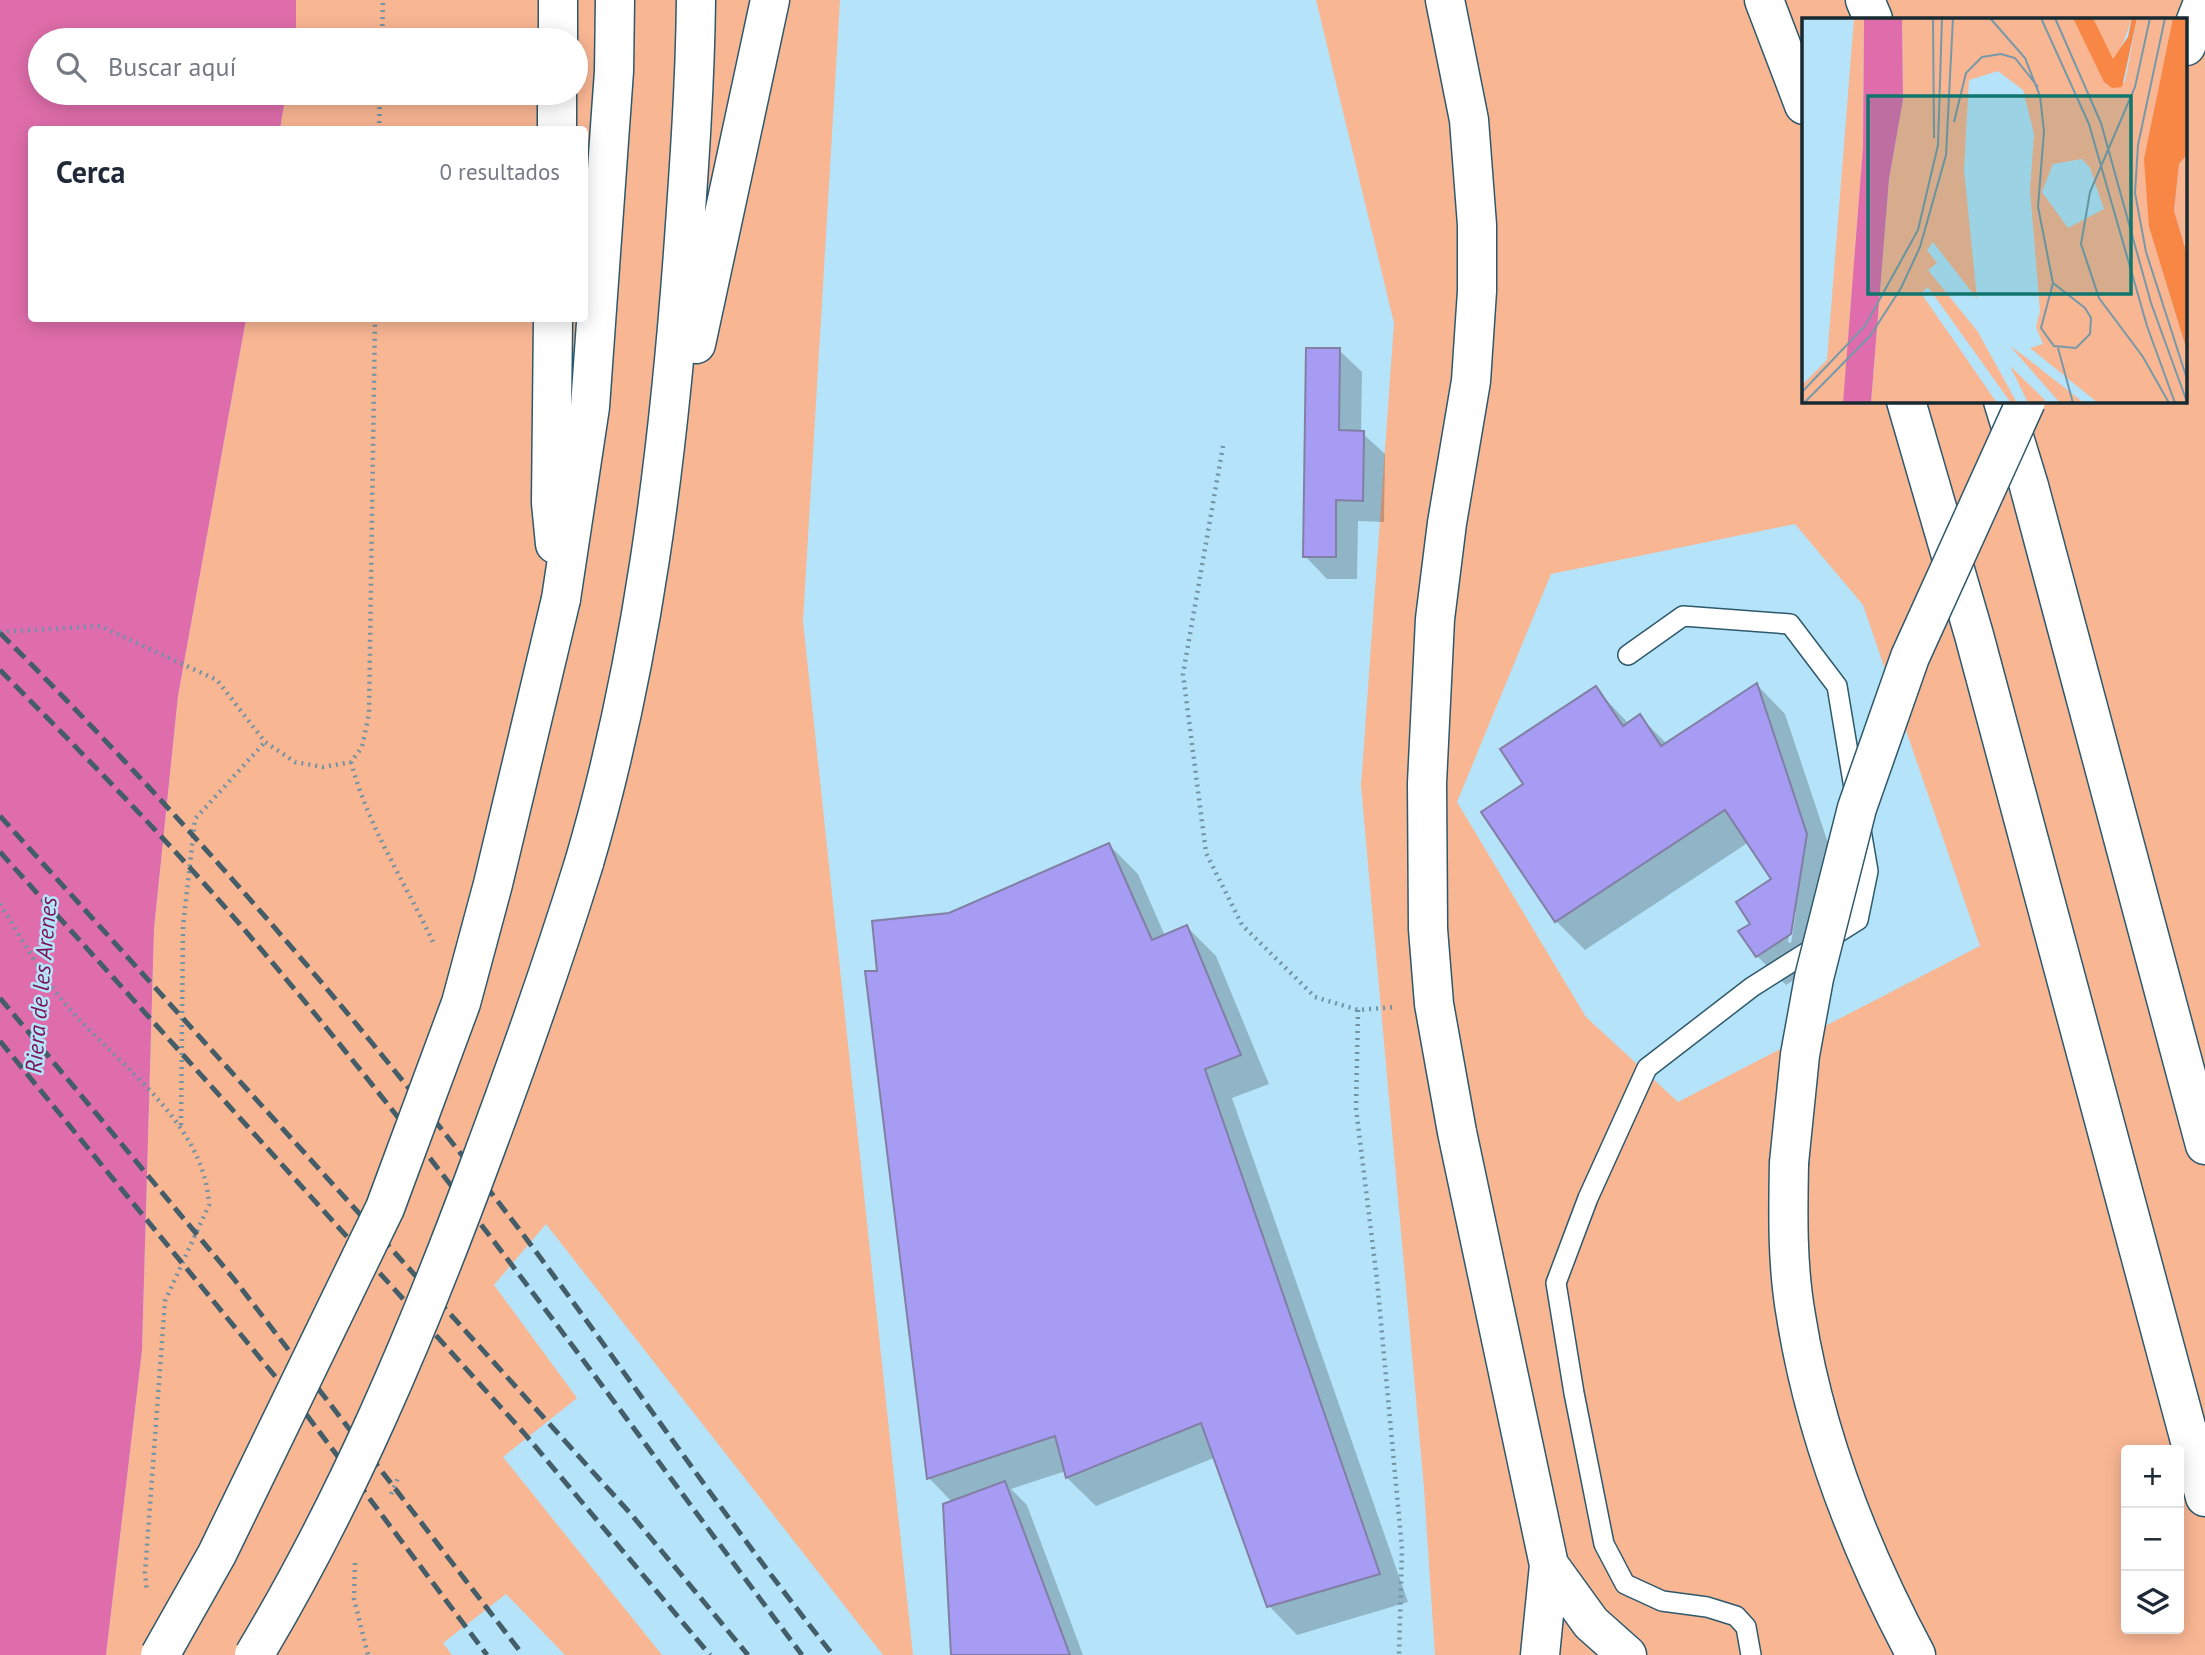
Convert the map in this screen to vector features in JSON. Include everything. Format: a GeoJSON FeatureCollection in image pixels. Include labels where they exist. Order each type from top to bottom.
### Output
{"type":"FeatureCollection","features":[{"type":"Feature","properties":{"kind":"main road"},"geometry":{"type":"LineString","coordinates":[[558,0],[558,28]]}},
{"type":"Feature","properties":{"kind":"main road"},"geometry":{"type":"LineString","coordinates":[[160,1655],[217,1554],[327,1331],[400,1169],[461,1003],[496,872],[561,598],[590,407],[614,71],[615,0]]}},
{"type":"Feature","properties":{"kind":"main road"},"geometry":{"type":"LineString","coordinates":[[680,388],[695,90],[696,0]]}},
{"type":"Feature","properties":{"kind":"main road"},"geometry":{"type":"LineString","coordinates":[[254,1655],[338,1499],[393,1381],[441,1268],[553,963],[598,816],[627,689],[680,388],[769,0]]}},
{"type":"Feature","properties":{"kind":"main road"},"geometry":{"type":"LineString","coordinates":[[1445,0],[1469,120],[1477,225],[1477,291],[1471,381],[1447,523],[1435,619],[1427,783],[1428,929],[1434,1004],[1457,1132],[1549,1565],[1540,1655]]}},
{"type":"Feature","properties":{"kind":"main road"},"geometry":{"type":"LineString","coordinates":[[1764,0],[1802,100]]}},
{"type":"Feature","properties":{"kind":"main road"},"geometry":{"type":"LineString","coordinates":[[1865,0],[1872,18]]}},
{"type":"Feature","properties":{"kind":"main road"},"geometry":{"type":"LineString","coordinates":[[2188,41],[2204,0]]}},
{"type":"Feature","properties":{"kind":"main road"},"geometry":{"type":"LineString","coordinates":[[557,105],[557,126]]}},
{"type":"Feature","properties":{"kind":"main road"},"geometry":{"type":"LineString","coordinates":[[553,322],[551,503],[561,598]]}},
{"type":"Feature","properties":{"kind":"main road"},"geometry":{"type":"LineString","coordinates":[[1906,402],[1974,635],[2205,1497]]}},
{"type":"Feature","properties":{"kind":"main road"},"geometry":{"type":"LineString","coordinates":[[2003,402],[2033,499],[2205,1145]]}},
{"type":"Feature","properties":{"kind":"main road"},"geometry":{"type":"LineString","coordinates":[[1916,1655],[1889,1605],[1858,1530],[1830,1458],[1810,1390],[1795,1315],[1788,1240],[1789,1163],[1800,1055],[1814,978],[1857,808],[1910,657],[2026,402]]}},
{"type":"Feature","properties":{"kind":"main road"},"geometry":{"type":"LineString","coordinates":[[1549,1565],[1591,1623],[1627,1655]]}},
{"type":"Feature","properties":{"kind":"lane"},"geometry":{"type":"LineString","coordinates":[[1629,655],[1683,616],[1790,624],[1837,686],[1868,871],[1858,920],[1752,987],[1647,1068],[1588,1198],[1556,1283],[1574,1393],[1604,1544],[1625,1584],[1662,1601],[1707,1607],[1735,1616],[1746,1627],[1751,1655]]}},
{"type":"Feature","properties":{"kind":"path"},"geometry":{"type":"LineString","coordinates":[[382,28],[383,0]]}},
{"type":"Feature","properties":{"kind":"path"},"geometry":{"type":"LineString","coordinates":[[379,126],[380,105]]}},
{"type":"Feature","properties":{"kind":"path"},"geometry":{"type":"LineString","coordinates":[[0,632],[100,626],[217,680],[265,741],[295,762],[323,766],[351,762],[362,747],[369,714],[375,322]]}},
{"type":"Feature","properties":{"kind":"path"},"geometry":{"type":"LineString","coordinates":[[1223,446],[1183,674],[1206,853],[1242,925],[1315,998],[1359,1010],[1356,1108],[1377,1280],[1402,1549],[1399,1655]]}},
{"type":"Feature","properties":{"kind":"path"},"geometry":{"type":"LineString","coordinates":[[148,1596],[145,1573],[166,1301],[209,1205],[201,1168],[182,1128],[179,1115],[183,927],[195,819],[265,741]]}},
{"type":"Feature","properties":{"kind":"path"},"geometry":{"type":"LineString","coordinates":[[0,904],[58,995],[182,1128]]}},
{"type":"Feature","properties":{"kind":"shaded area"},"geometry":{"type":"Polygon","coordinates":[[[296,0],[840,0],[803,621],[913,1655],[883,1655],[546,1224],[494,1285],[577,1398],[503,1457],[662,1655],[565,1655],[506,1594],[443,1643],[452,1655],[106,1655],[142,1350],[154,930],[178,696],[245,322],[588,322],[588,126],[280,126],[284,105],[588,105],[588,28],[296,28],[296,0]]]}},
{"type":"Feature","properties":{"kind":"shaded area"},"geometry":{"type":"Polygon","coordinates":[[[1316,0],[2205,0],[2205,1655],[1435,1655],[1424,1488],[1361,786],[1394,323],[1316,0]],[[1795,524],[1551,574],[1457,802],[1586,1017],[1678,1102],[1980,946],[1863,605],[1795,524]]]}},
{"type":"Feature","properties":{"kind":"water","name":"Riera de les Arenes"},"geometry":{"type":"Polygon","coordinates":[[[0,0],[296,0],[296,28],[28,28],[28,105],[284,105],[280,126],[28,126],[28,322],[245,322],[178,696],[154,929],[142,1350],[106,1655],[0,1655],[0,0]]]}},
{"type":"Feature","properties":{"kind":"building"},"geometry":{"type":"Polygon","coordinates":[[[1306,348],[1340,348],[1339,430],[1364,431],[1363,501],[1336,500],[1336,557],[1303,557],[1306,348]]]}},
{"type":"Feature","properties":{"kind":"building"},"geometry":{"type":"Polygon","coordinates":[[[1757,683],[1807,834],[1791,934],[1756,957],[1738,931],[1750,924],[1736,902],[1771,879],[1725,810],[1555,922],[1481,812],[1523,784],[1500,749],[1596,686],[1623,726],[1640,714],[1661,746],[1757,683]]]}},
{"type":"Feature","properties":{"kind":"building"},"geometry":{"type":"Polygon","coordinates":[[[1109,843],[1152,940],[1187,925],[1241,1055],[1205,1069],[1380,1574],[1267,1607],[1201,1423],[1066,1478],[1055,1436],[927,1479],[865,971],[877,971],[872,921],[949,913],[1109,843]]]}},
{"type":"Feature","properties":{"kind":"building"},"geometry":{"type":"Polygon","coordinates":[[[1005,1481],[1070,1655],[951,1655],[943,1504],[1005,1481]]]}},
{"type":"Feature","properties":{"kind":"railway"},"geometry":{"type":"LineString","coordinates":[[0,633],[139,776],[206,850],[272,924],[399,1076],[522,1233],[753,1551],[833,1655]]}},
{"type":"Feature","properties":{"kind":"railway"},"geometry":{"type":"LineString","coordinates":[[0,670],[180,857],[311,1010],[526,1283],[802,1655]]}},
{"type":"Feature","properties":{"kind":"railway"},"geometry":{"type":"LineString","coordinates":[[0,816],[630,1513],[748,1655]]}},
{"type":"Feature","properties":{"kind":"railway"},"geometry":{"type":"LineString","coordinates":[[0,852],[524,1433],[710,1655]]}},
{"type":"Feature","properties":{"kind":"railway"},"geometry":{"type":"LineString","coordinates":[[0,998],[234,1279],[523,1655]]}},
{"type":"Feature","properties":{"kind":"railway"},"geometry":{"type":"LineString","coordinates":[[0,1041],[306,1414],[487,1655]]}}]}
